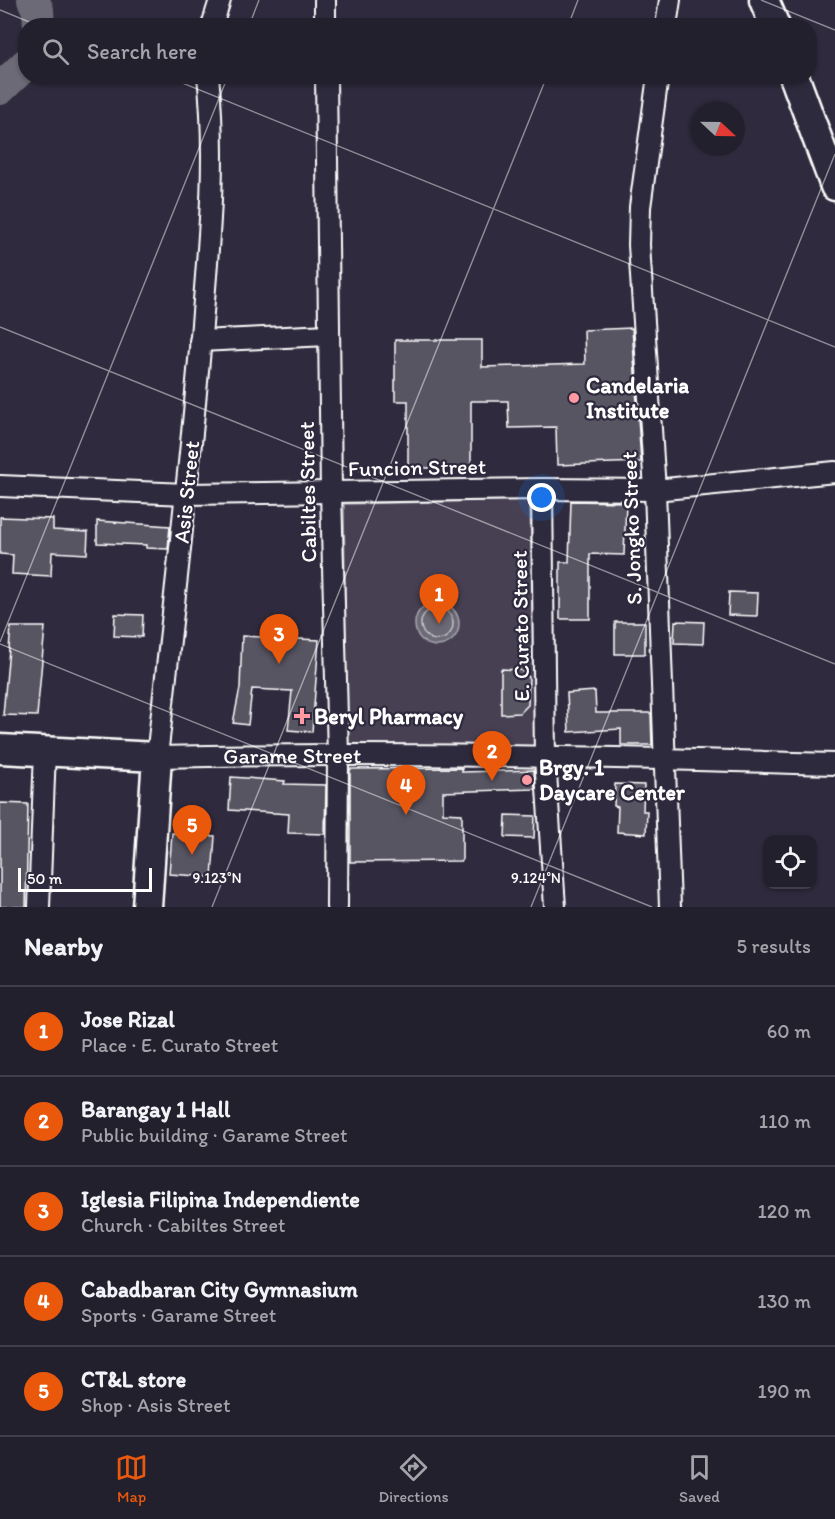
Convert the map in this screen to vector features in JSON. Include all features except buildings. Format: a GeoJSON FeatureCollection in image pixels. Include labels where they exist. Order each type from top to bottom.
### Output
{"type":"FeatureCollection","features":[{"type":"Feature","properties":{"kind":"main road"},"geometry":{"type":"LineString","coordinates":[[764,0],[772,18]]}},
{"type":"Feature","properties":{"kind":"main road"},"geometry":{"type":"LineString","coordinates":[[797,84],[835,186]]}},
{"type":"Feature","properties":{"kind":"main road","name":"Garame Street"},"geometry":{"type":"LineString","coordinates":[[0,749],[157,757]]}},
{"type":"Feature","properties":{"kind":"main road","name":"Asis Street"},"geometry":{"type":"LineString","coordinates":[[147,907],[157,757]]}},
{"type":"Feature","properties":{"kind":"street"},"geometry":{"type":"LineString","coordinates":[[214,18],[220,0]]}},
{"type":"Feature","properties":{"kind":"street"},"geometry":{"type":"LineString","coordinates":[[325,0],[325,18]]}},
{"type":"Feature","properties":{"kind":"street"},"geometry":{"type":"LineString","coordinates":[[667,18],[670,0]]}},
{"type":"Feature","properties":{"kind":"street","name":"Asis Street"},"geometry":{"type":"LineString","coordinates":[[157,757],[186,494],[209,238],[213,119],[209,84]]}},
{"type":"Feature","properties":{"kind":"street","name":"Cabiltes Street"},"geometry":{"type":"LineString","coordinates":[[326,84],[331,492],[338,755],[337,907]]}},
{"type":"Feature","properties":{"kind":"street","name":"S. Jongko Street"},"geometry":{"type":"LineString","coordinates":[[657,84],[640,207],[639,245],[655,490],[670,907]]}},
{"type":"Feature","properties":{"kind":"street"},"geometry":{"type":"LineString","coordinates":[[200,341],[329,335]]}},
{"type":"Feature","properties":{"kind":"street","name":"Funcion Street"},"geometry":{"type":"LineString","coordinates":[[0,486],[186,494],[542,489],[655,490],[835,472]]}},
{"type":"Feature","properties":{"kind":"street","name":"E. Curato Street"},"geometry":{"type":"LineString","coordinates":[[542,489],[545,758],[555,907]]}},
{"type":"Feature","properties":{"kind":"street"},"geometry":{"type":"LineString","coordinates":[[39,907],[45,751]]}},
{"type":"Feature","properties":{"kind":"street","name":"Garame Street"},"geometry":{"type":"LineString","coordinates":[[157,757],[338,755],[663,758],[835,764]]}},
{"type":"Feature","properties":{"kind":"shaded area"},"geometry":{"type":"Polygon","coordinates":[[[530,500],[535,746],[347,745],[344,504],[530,500]]]}},
{"type":"Feature","properties":{"kind":"water"},"geometry":{"type":"Polygon","coordinates":[[[437,602],[446,603],[453,608],[458,615],[458,633],[453,640],[446,645],[437,646],[428,645],[421,640],[416,633],[415,624],[416,615],[421,608],[428,603],[437,602]]]}},
{"type":"Feature","properties":{"kind":"waterway"},"geometry":{"type":"LineString","coordinates":[[33,0],[38,10],[38,18]]}},
{"type":"Feature","properties":{"kind":"waterway"},"geometry":{"type":"LineString","coordinates":[[0,89],[18,72]]}},
{"type":"Feature","properties":{"kind":"place","name":"Candelaria Institute"},"geometry":{"type":"Point","coordinates":[574,398]}},
{"type":"Feature","properties":{"kind":"place","name":"Jose Rizal"},"geometry":{"type":"Point","coordinates":[439,624]}},
{"type":"Feature","properties":{"kind":"place","name":"Iglesia Filipina Independiente"},"geometry":{"type":"Point","coordinates":[279,664]}},
{"type":"Feature","properties":{"kind":"place","name":"Beryl Pharmacy"},"geometry":{"type":"Point","coordinates":[302,716]}},
{"type":"Feature","properties":{"kind":"place","name":"Brgy. 1 Daycare Center"},"geometry":{"type":"Point","coordinates":[527,780]}},
{"type":"Feature","properties":{"kind":"place","name":"Barangay 1 Hall"},"geometry":{"type":"Point","coordinates":[492,781]}},
{"type":"Feature","properties":{"kind":"place","name":"Cabadbaran City Gymnasium"},"geometry":{"type":"Point","coordinates":[406,815]}},
{"type":"Feature","properties":{"kind":"place","name":"CT&L store"},"geometry":{"type":"Point","coordinates":[192,855]}}]}
